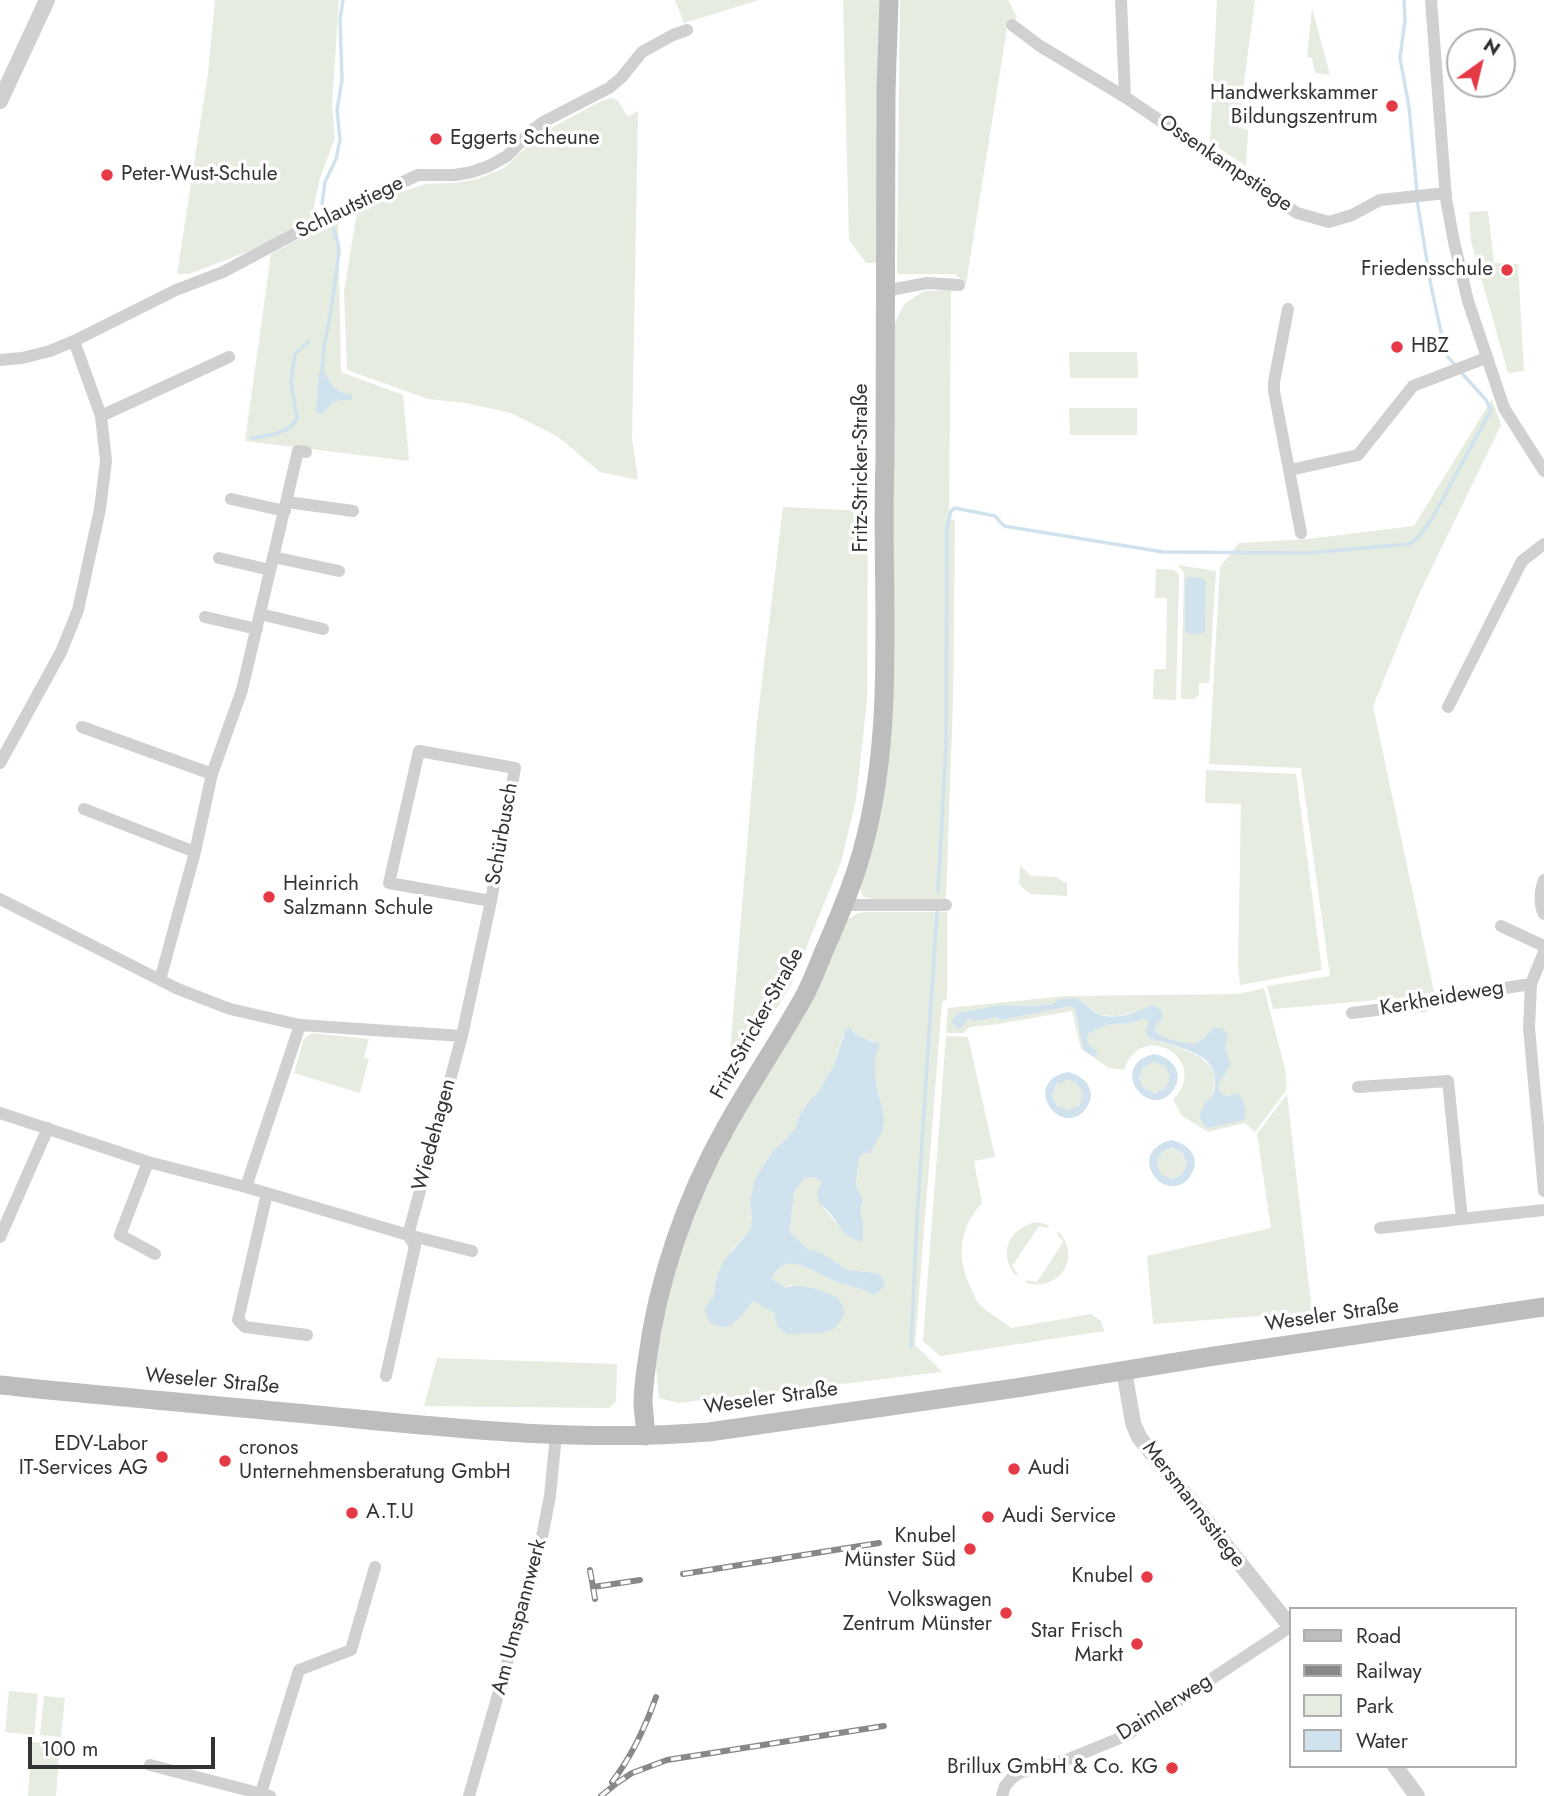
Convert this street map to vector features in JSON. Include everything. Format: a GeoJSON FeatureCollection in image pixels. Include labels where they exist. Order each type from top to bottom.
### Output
{"type":"FeatureCollection","features":[{"type":"Feature","properties":{"kind":"main road","name":"Fritz-Stricker-Straße"},"geometry":{"type":"LineString","coordinates":[[646,1436],[643,1403],[649,1350],[657,1305],[682,1223],[725,1128],[806,993],[844,905],[858,865],[874,802],[883,740],[884,698],[886,91],[889,0]]}},
{"type":"Feature","properties":{"kind":"main road","name":"Weseler Straße"},"geometry":{"type":"LineString","coordinates":[[1,1388],[444,1428],[556,1435],[646,1436],[709,1432],[1017,1388],[1544,1307]]}},
{"type":"Feature","properties":{"kind":"street"},"geometry":{"type":"LineString","coordinates":[[0,101],[47,0]]}},
{"type":"Feature","properties":{"kind":"street"},"geometry":{"type":"LineString","coordinates":[[1121,0],[1125,97]]}},
{"type":"Feature","properties":{"kind":"street"},"geometry":{"type":"LineString","coordinates":[[1431,0],[1446,193],[1480,360],[1504,408],[1544,471]]}},
{"type":"Feature","properties":{"kind":"street","name":"Ossenkampstiege"},"geometry":{"type":"LineString","coordinates":[[1012,25],[1040,46],[1125,97],[1297,213],[1329,222],[1352,215],[1380,200],[1446,193]]}},
{"type":"Feature","properties":{"kind":"street","name":"Schlautstiege"},"geometry":{"type":"LineString","coordinates":[[0,360],[50,351],[74,341],[176,290],[223,272],[315,223],[418,175],[455,175],[489,166],[507,156],[543,122],[609,88],[642,52],[687,30]]}},
{"type":"Feature","properties":{"kind":"street"},"geometry":{"type":"LineString","coordinates":[[885,291],[927,284],[960,285]]}},
{"type":"Feature","properties":{"kind":"street"},"geometry":{"type":"LineString","coordinates":[[1288,309],[1274,391],[1301,533]]}},
{"type":"Feature","properties":{"kind":"street"},"geometry":{"type":"LineString","coordinates":[[0,763],[61,652],[78,610],[100,509],[106,461],[101,416],[74,341]]}},
{"type":"Feature","properties":{"kind":"street"},"geometry":{"type":"LineString","coordinates":[[101,416],[229,357]]}},
{"type":"Feature","properties":{"kind":"street"},"geometry":{"type":"LineString","coordinates":[[1290,470],[1358,455],[1413,386],[1480,360]]}},
{"type":"Feature","properties":{"kind":"street"},"geometry":{"type":"LineString","coordinates":[[160,980],[195,852],[212,774],[242,690],[298,451],[306,452]]}},
{"type":"Feature","properties":{"kind":"street"},"geometry":{"type":"LineString","coordinates":[[231,499],[353,511]]}},
{"type":"Feature","properties":{"kind":"street"},"geometry":{"type":"LineString","coordinates":[[1448,707],[1522,561],[1544,544]]}},
{"type":"Feature","properties":{"kind":"street"},"geometry":{"type":"LineString","coordinates":[[219,558],[339,571]]}},
{"type":"Feature","properties":{"kind":"street"},"geometry":{"type":"LineString","coordinates":[[260,614],[324,629]]}},
{"type":"Feature","properties":{"kind":"street"},"geometry":{"type":"LineString","coordinates":[[205,617],[257,629]]}},
{"type":"Feature","properties":{"kind":"street"},"geometry":{"type":"LineString","coordinates":[[82,727],[212,774]]}},
{"type":"Feature","properties":{"kind":"street","name":"Schürbusch"},"geometry":{"type":"LineString","coordinates":[[463,1036],[491,901],[515,768],[419,751],[389,883],[491,901]]}},
{"type":"Feature","properties":{"kind":"street"},"geometry":{"type":"LineString","coordinates":[[84,809],[195,852]]}},
{"type":"Feature","properties":{"kind":"street"},"geometry":{"type":"LineString","coordinates":[[1544,880],[1541,909],[1544,914]]}},
{"type":"Feature","properties":{"kind":"street"},"geometry":{"type":"LineString","coordinates":[[0,899],[178,989],[230,1009],[300,1025],[463,1036]]}},
{"type":"Feature","properties":{"kind":"street"},"geometry":{"type":"LineString","coordinates":[[844,905],[946,905]]}},
{"type":"Feature","properties":{"kind":"street"},"geometry":{"type":"LineString","coordinates":[[1501,926],[1544,946]]}},
{"type":"Feature","properties":{"kind":"street","name":"Kerkheideweg"},"geometry":{"type":"LineString","coordinates":[[1544,952],[1531,984],[1530,1028],[1544,1191]]}},
{"type":"Feature","properties":{"kind":"street","name":"Kerkheideweg"},"geometry":{"type":"LineString","coordinates":[[1352,1013],[1423,1006],[1446,997],[1531,984]]}},
{"type":"Feature","properties":{"kind":"street"},"geometry":{"type":"LineString","coordinates":[[246,1187],[300,1025]]}},
{"type":"Feature","properties":{"kind":"street","name":"Wiedehagen"},"geometry":{"type":"LineString","coordinates":[[386,1376],[415,1246],[408,1235],[463,1036]]}},
{"type":"Feature","properties":{"kind":"street"},"geometry":{"type":"LineString","coordinates":[[1357,1087],[1448,1080],[1462,1219]]}},
{"type":"Feature","properties":{"kind":"street"},"geometry":{"type":"LineString","coordinates":[[0,1112],[148,1162],[472,1251]]}},
{"type":"Feature","properties":{"kind":"street"},"geometry":{"type":"LineString","coordinates":[[0,1237],[48,1128]]}},
{"type":"Feature","properties":{"kind":"street"},"geometry":{"type":"LineString","coordinates":[[148,1162],[120,1235],[155,1254]]}},
{"type":"Feature","properties":{"kind":"street"},"geometry":{"type":"LineString","coordinates":[[267,1193],[238,1320],[245,1327],[307,1335]]}},
{"type":"Feature","properties":{"kind":"street"},"geometry":{"type":"LineString","coordinates":[[1380,1228],[1544,1210]]}},
{"type":"Feature","properties":{"kind":"street","name":"Mersmannsstiege"},"geometry":{"type":"LineString","coordinates":[[1124,1370],[1133,1423],[1139,1437],[1288,1624]]}},
{"type":"Feature","properties":{"kind":"street","name":"Am Umspannwerk"},"geometry":{"type":"LineString","coordinates":[[470,1796],[539,1552],[550,1496],[556,1435]]}},
{"type":"Feature","properties":{"kind":"street"},"geometry":{"type":"LineString","coordinates":[[150,1765],[266,1795],[299,1670],[351,1650],[375,1567]]}},
{"type":"Feature","properties":{"kind":"street","name":"Daimlerweg"},"geometry":{"type":"LineString","coordinates":[[1002,1796],[1012,1777],[1066,1760],[1125,1736],[1288,1628]]}},
{"type":"Feature","properties":{"kind":"street"},"geometry":{"type":"LineString","coordinates":[[1396,1768],[1417,1796]]}},
{"type":"Feature","properties":{"kind":"green space"},"geometry":{"type":"Polygon","coordinates":[[[215,0],[339,0],[332,106],[335,138],[320,178],[311,220],[270,243],[189,274],[177,274],[208,73],[215,0]]]}},
{"type":"Feature","properties":{"kind":"green space"},"geometry":{"type":"Polygon","coordinates":[[[675,0],[759,0],[684,23],[675,0]]]}},
{"type":"Feature","properties":{"kind":"green space"},"geometry":{"type":"Polygon","coordinates":[[[843,0],[883,0],[879,263],[866,263],[849,240],[843,0]]]}},
{"type":"Feature","properties":{"kind":"green space"},"geometry":{"type":"Polygon","coordinates":[[[900,0],[1008,0],[1017,17],[1007,28],[966,284],[955,274],[897,274],[900,0]]]}},
{"type":"Feature","properties":{"kind":"green space"},"geometry":{"type":"Polygon","coordinates":[[[1217,0],[1255,0],[1238,127],[1248,130],[1246,166],[1210,142],[1217,0]]]}},
{"type":"Feature","properties":{"kind":"green space"},"geometry":{"type":"Polygon","coordinates":[[[1312,8],[1330,75],[1315,73],[1312,58],[1307,57],[1312,8]]]}},
{"type":"Feature","properties":{"kind":"green space"},"geometry":{"type":"Polygon","coordinates":[[[612,98],[618,101],[628,117],[638,111],[632,439],[638,480],[600,472],[557,436],[511,413],[466,403],[428,399],[347,370],[344,291],[357,212],[425,184],[478,179],[504,168],[537,137],[601,101],[612,98]]]}},
{"type":"Feature","properties":{"kind":"green space"},"geometry":{"type":"Polygon","coordinates":[[[1488,211],[1494,263],[1518,264],[1524,371],[1508,373],[1471,242],[1469,212],[1488,211]]]}},
{"type":"Feature","properties":{"kind":"green space"},"geometry":{"type":"Polygon","coordinates":[[[338,218],[341,372],[403,395],[409,461],[245,441],[271,254],[338,218]]]}},
{"type":"Feature","properties":{"kind":"green space"},"geometry":{"type":"Polygon","coordinates":[[[951,290],[949,519],[955,520],[953,702],[946,899],[872,899],[863,896],[858,881],[881,802],[893,327],[904,304],[924,291],[951,290]]]}},
{"type":"Feature","properties":{"kind":"green space"},"geometry":{"type":"Polygon","coordinates":[[[1069,352],[1137,352],[1138,378],[1070,378],[1069,352]]]}},
{"type":"Feature","properties":{"kind":"green space"},"geometry":{"type":"Polygon","coordinates":[[[1492,399],[1501,425],[1419,594],[1373,706],[1434,992],[1399,998],[1273,1009],[1267,986],[1330,976],[1301,768],[1209,764],[1220,567],[1239,543],[1308,539],[1414,526],[1492,399]]]}},
{"type":"Feature","properties":{"kind":"green space"},"geometry":{"type":"Polygon","coordinates":[[[1069,408],[1137,408],[1137,435],[1070,435],[1069,408]]]}},
{"type":"Feature","properties":{"kind":"green space"},"geometry":{"type":"Polygon","coordinates":[[[783,507],[868,511],[867,700],[856,800],[841,862],[791,985],[727,1089],[757,723],[783,507]]]}},
{"type":"Feature","properties":{"kind":"green space"},"geometry":{"type":"Polygon","coordinates":[[[1178,565],[1216,571],[1209,683],[1199,683],[1199,694],[1195,699],[1181,699],[1184,573],[1178,565]]]}},
{"type":"Feature","properties":{"kind":"green space"},"geometry":{"type":"Polygon","coordinates":[[[1156,569],[1174,570],[1179,575],[1176,700],[1153,699],[1154,669],[1166,669],[1167,598],[1155,598],[1156,569]]]}},
{"type":"Feature","properties":{"kind":"green space"},"geometry":{"type":"Polygon","coordinates":[[[1206,770],[1296,774],[1322,970],[1240,985],[1238,966],[1241,804],[1205,803],[1206,770]]]}},
{"type":"Feature","properties":{"kind":"green space"},"geometry":{"type":"Polygon","coordinates":[[[1020,865],[1031,876],[1057,877],[1067,882],[1067,896],[1030,894],[1019,884],[1020,865]]]}},
{"type":"Feature","properties":{"kind":"green space"},"geometry":{"type":"Polygon","coordinates":[[[947,912],[947,999],[942,1002],[915,1345],[942,1372],[679,1403],[659,1398],[656,1367],[664,1315],[677,1260],[706,1181],[847,920],[856,914],[947,912]],[[854,1031],[843,1035],[833,1067],[798,1118],[796,1127],[773,1151],[754,1182],[750,1201],[750,1230],[732,1250],[706,1308],[734,1324],[754,1300],[774,1313],[777,1326],[819,1290],[790,1285],[785,1288],[771,1278],[787,1264],[805,1267],[875,1295],[884,1287],[882,1277],[876,1273],[847,1270],[822,1253],[808,1249],[790,1232],[794,1193],[804,1178],[814,1177],[822,1182],[819,1200],[835,1222],[863,1222],[860,1212],[863,1201],[856,1185],[859,1158],[882,1107],[876,1085],[875,1060],[878,1051],[873,1041],[858,1036],[854,1031]]]}},
{"type":"Feature","properties":{"kind":"green space"},"geometry":{"type":"Polygon","coordinates":[[[1264,988],[1285,1069],[1287,1089],[1255,1132],[1245,1123],[1208,1132],[1182,1116],[1173,1100],[1183,1085],[1184,1071],[1179,1059],[1170,1050],[1158,1046],[1145,1047],[1133,1054],[1124,1070],[1109,1068],[1081,1049],[1072,1011],[970,1027],[963,1033],[946,1033],[948,1008],[1065,996],[1239,994],[1264,988]],[[1077,998],[1060,999],[1052,1004],[1000,1005],[959,1013],[976,1021],[995,1017],[1001,1020],[1071,1006],[1075,1009],[1083,1049],[1088,1035],[1100,1027],[1143,1018],[1149,1021],[1150,1039],[1189,1052],[1211,1067],[1215,1080],[1214,1088],[1200,1113],[1237,1093],[1226,1096],[1219,1091],[1219,1083],[1231,1064],[1225,1047],[1227,1041],[1213,1028],[1194,1044],[1172,1040],[1157,1033],[1154,1029],[1163,1017],[1162,1011],[1139,1011],[1117,1016],[1099,1015],[1077,998]]]}},
{"type":"Feature","properties":{"kind":"green space"},"geometry":{"type":"Polygon","coordinates":[[[312,1033],[369,1039],[364,1057],[369,1059],[360,1093],[294,1073],[303,1041],[312,1033]]]}},
{"type":"Feature","properties":{"kind":"green space"},"geometry":{"type":"Polygon","coordinates":[[[946,1036],[968,1037],[995,1157],[974,1161],[982,1203],[968,1223],[962,1245],[963,1267],[976,1300],[1011,1328],[1091,1314],[1101,1321],[1104,1331],[940,1356],[923,1341],[946,1036]]]}},
{"type":"Feature","properties":{"kind":"green space"},"geometry":{"type":"Polygon","coordinates":[[[1155,1062],[1166,1066],[1170,1077],[1166,1088],[1155,1092],[1144,1088],[1140,1077],[1144,1066],[1155,1062]]]}},
{"type":"Feature","properties":{"kind":"green space"},"geometry":{"type":"Polygon","coordinates":[[[1068,1080],[1079,1084],[1083,1095],[1079,1106],[1068,1110],[1057,1106],[1053,1095],[1057,1084],[1068,1080]]]}},
{"type":"Feature","properties":{"kind":"green space"},"geometry":{"type":"Polygon","coordinates":[[[1287,1094],[1312,1312],[1153,1324],[1147,1256],[1271,1228],[1257,1134],[1287,1094]]]}},
{"type":"Feature","properties":{"kind":"green space"},"geometry":{"type":"Polygon","coordinates":[[[1172,1149],[1183,1153],[1187,1164],[1183,1175],[1172,1179],[1161,1175],[1157,1164],[1161,1153],[1172,1149]]]}},
{"type":"Feature","properties":{"kind":"green space"},"geometry":{"type":"Polygon","coordinates":[[[1036,1222],[1049,1225],[1048,1228],[1039,1226],[1012,1266],[1018,1274],[1016,1276],[1007,1259],[1009,1243],[1019,1230],[1036,1222]]]}},
{"type":"Feature","properties":{"kind":"green space"},"geometry":{"type":"Polygon","coordinates":[[[1059,1232],[1066,1242],[1068,1252],[1064,1271],[1048,1282],[1026,1283],[1027,1280],[1037,1282],[1063,1242],[1057,1234],[1059,1232]]]}},
{"type":"Feature","properties":{"kind":"green space"},"geometry":{"type":"Polygon","coordinates":[[[437,1358],[617,1364],[616,1401],[609,1408],[424,1406],[437,1358]]]}},
{"type":"Feature","properties":{"kind":"green space"},"geometry":{"type":"Polygon","coordinates":[[[9,1691],[38,1694],[34,1735],[5,1732],[9,1691]]]}},
{"type":"Feature","properties":{"kind":"green space"},"geometry":{"type":"Polygon","coordinates":[[[44,1696],[65,1698],[61,1737],[40,1735],[44,1696]]]}},
{"type":"Feature","properties":{"kind":"green space"},"geometry":{"type":"Polygon","coordinates":[[[32,1742],[60,1745],[56,1796],[28,1796],[32,1742]]]}},
{"type":"Feature","properties":{"kind":"water"},"geometry":{"type":"Polygon","coordinates":[[[322,371],[337,390],[353,397],[352,400],[332,403],[323,414],[316,413],[319,373],[322,371]]]}},
{"type":"Feature","properties":{"kind":"water"},"geometry":{"type":"Polygon","coordinates":[[[1188,577],[1202,578],[1206,582],[1205,632],[1200,634],[1185,632],[1185,582],[1188,577]]]}},
{"type":"Feature","properties":{"kind":"water"},"geometry":{"type":"Polygon","coordinates":[[[1077,998],[1096,1013],[1110,1017],[1125,1015],[1153,1005],[1162,1011],[1163,1017],[1154,1029],[1162,1036],[1178,1041],[1194,1044],[1213,1028],[1221,1028],[1227,1033],[1225,1047],[1231,1064],[1219,1083],[1219,1091],[1226,1096],[1237,1093],[1242,1098],[1245,1105],[1244,1120],[1207,1128],[1200,1114],[1215,1087],[1211,1066],[1195,1054],[1150,1039],[1146,1032],[1149,1021],[1143,1018],[1102,1027],[1088,1034],[1087,1043],[1098,1052],[1094,1057],[1083,1049],[1075,1009],[1071,1006],[1001,1020],[995,1017],[975,1021],[970,1018],[959,1030],[951,1021],[959,1013],[1000,1005],[1033,1006],[1077,998]]]}},
{"type":"Feature","properties":{"kind":"water"},"geometry":{"type":"Polygon","coordinates":[[[850,1028],[858,1036],[879,1044],[875,1060],[876,1085],[884,1121],[882,1132],[870,1153],[863,1153],[859,1158],[856,1185],[863,1201],[860,1212],[863,1239],[859,1242],[845,1234],[819,1203],[817,1193],[822,1182],[814,1177],[804,1178],[794,1193],[790,1232],[808,1249],[822,1253],[847,1270],[876,1273],[882,1277],[885,1286],[875,1295],[805,1267],[787,1264],[771,1278],[785,1288],[797,1286],[820,1290],[841,1303],[845,1314],[833,1329],[822,1333],[787,1334],[777,1326],[774,1313],[754,1301],[730,1326],[717,1326],[709,1322],[705,1308],[714,1295],[723,1262],[750,1230],[750,1201],[754,1182],[773,1151],[796,1127],[798,1118],[810,1099],[816,1095],[833,1067],[846,1029],[850,1028]]]}},
{"type":"Feature","properties":{"kind":"water"},"geometry":{"type":"Polygon","coordinates":[[[1154,1054],[1166,1058],[1174,1066],[1177,1083],[1165,1098],[1154,1100],[1137,1089],[1133,1080],[1133,1069],[1140,1060],[1154,1054]],[[1154,1062],[1143,1067],[1139,1078],[1144,1088],[1155,1093],[1166,1088],[1170,1077],[1165,1066],[1154,1062]]]}},
{"type":"Feature","properties":{"kind":"water"},"geometry":{"type":"Polygon","coordinates":[[[1067,1072],[1079,1076],[1087,1084],[1090,1101],[1078,1116],[1067,1118],[1050,1107],[1046,1098],[1046,1087],[1053,1078],[1067,1072]],[[1067,1080],[1056,1085],[1052,1096],[1057,1106],[1068,1110],[1079,1106],[1082,1093],[1076,1083],[1067,1080]]]}},
{"type":"Feature","properties":{"kind":"water"},"geometry":{"type":"Polygon","coordinates":[[[1171,1140],[1183,1144],[1191,1152],[1194,1169],[1182,1184],[1171,1186],[1154,1176],[1150,1156],[1157,1147],[1171,1140]],[[1172,1148],[1160,1155],[1158,1166],[1162,1175],[1173,1179],[1183,1174],[1187,1163],[1182,1152],[1172,1148]]]}},
{"type":"Feature","properties":{"kind":"waterway"},"geometry":{"type":"LineString","coordinates":[[322,204],[325,182],[336,159],[340,140],[337,110],[342,80],[340,19],[343,0]]}},
{"type":"Feature","properties":{"kind":"waterway"},"geometry":{"type":"LineString","coordinates":[[1404,0],[1405,20],[1400,58],[1409,107],[1417,192]]}},
{"type":"Feature","properties":{"kind":"waterway"},"geometry":{"type":"LineString","coordinates":[[1417,200],[1443,341],[1448,357],[1455,365]]}},
{"type":"Feature","properties":{"kind":"waterway"},"geometry":{"type":"LineString","coordinates":[[322,371],[339,251],[333,228]]}},
{"type":"Feature","properties":{"kind":"waterway"},"geometry":{"type":"LineString","coordinates":[[252,438],[284,430],[297,418],[291,382],[295,354],[308,342]]}},
{"type":"Feature","properties":{"kind":"waterway"},"geometry":{"type":"LineString","coordinates":[[938,892],[946,746],[947,527],[951,511],[955,508],[995,516],[1004,526],[1163,552],[1308,553],[1409,544],[1419,537],[1434,515],[1491,410],[1486,400],[1460,371]]}},
{"type":"Feature","properties":{"kind":"waterway"},"geometry":{"type":"LineString","coordinates":[[911,1347],[937,912]]}},
{"type":"Feature","properties":{"kind":"railway"},"geometry":{"type":"LineString","coordinates":[[683,1574],[879,1543]]}},
{"type":"Feature","properties":{"kind":"railway"},"geometry":{"type":"LineString","coordinates":[[590,1570],[593,1587]]}},
{"type":"Feature","properties":{"kind":"railway"},"geometry":{"type":"LineString","coordinates":[[595,1599],[593,1587],[640,1580]]}},
{"type":"Feature","properties":{"kind":"railway"},"geometry":{"type":"LineString","coordinates":[[612,1782],[637,1741],[656,1697]]}},
{"type":"Feature","properties":{"kind":"railway"},"geometry":{"type":"LineString","coordinates":[[601,1796],[632,1773],[667,1760],[884,1726]]}},
{"type":"Feature","properties":{"kind":"place","name":"Handwerkskammer Bildungszentrum"},"geometry":{"type":"Point","coordinates":[1392,106]}},
{"type":"Feature","properties":{"kind":"place","name":"Eggerts Scheune"},"geometry":{"type":"Point","coordinates":[436,139]}},
{"type":"Feature","properties":{"kind":"place","name":"Peter-Wust-Schule"},"geometry":{"type":"Point","coordinates":[107,175]}},
{"type":"Feature","properties":{"kind":"place","name":"Friedensschule"},"geometry":{"type":"Point","coordinates":[1507,270]}},
{"type":"Feature","properties":{"kind":"place","name":"HBZ"},"geometry":{"type":"Point","coordinates":[1397,347]}},
{"type":"Feature","properties":{"kind":"place","name":"Heinrich Salzmann Schule"},"geometry":{"type":"Point","coordinates":[269,897]}},
{"type":"Feature","properties":{"kind":"place","name":"EDV-Labor IT-Services AG"},"geometry":{"type":"Point","coordinates":[162,1457]}},
{"type":"Feature","properties":{"kind":"place","name":"cronos Unternehmensberatung GmbH"},"geometry":{"type":"Point","coordinates":[225,1461]}},
{"type":"Feature","properties":{"kind":"place","name":"Audi"},"geometry":{"type":"Point","coordinates":[1014,1469]}},
{"type":"Feature","properties":{"kind":"place","name":"A.T.U"},"geometry":{"type":"Point","coordinates":[352,1513]}},
{"type":"Feature","properties":{"kind":"place","name":"Audi Service"},"geometry":{"type":"Point","coordinates":[988,1517]}},
{"type":"Feature","properties":{"kind":"place","name":"Knubel Münster Süd"},"geometry":{"type":"Point","coordinates":[970,1549]}},
{"type":"Feature","properties":{"kind":"place","name":"Knubel"},"geometry":{"type":"Point","coordinates":[1147,1577]}},
{"type":"Feature","properties":{"kind":"place","name":"Volkswagen Zentrum Münster"},"geometry":{"type":"Point","coordinates":[1006,1613]}},
{"type":"Feature","properties":{"kind":"place","name":"Star Frisch Markt"},"geometry":{"type":"Point","coordinates":[1137,1644]}},
{"type":"Feature","properties":{"kind":"place","name":"Brillux GmbH & Co. KG"},"geometry":{"type":"Point","coordinates":[1172,1768]}}]}
